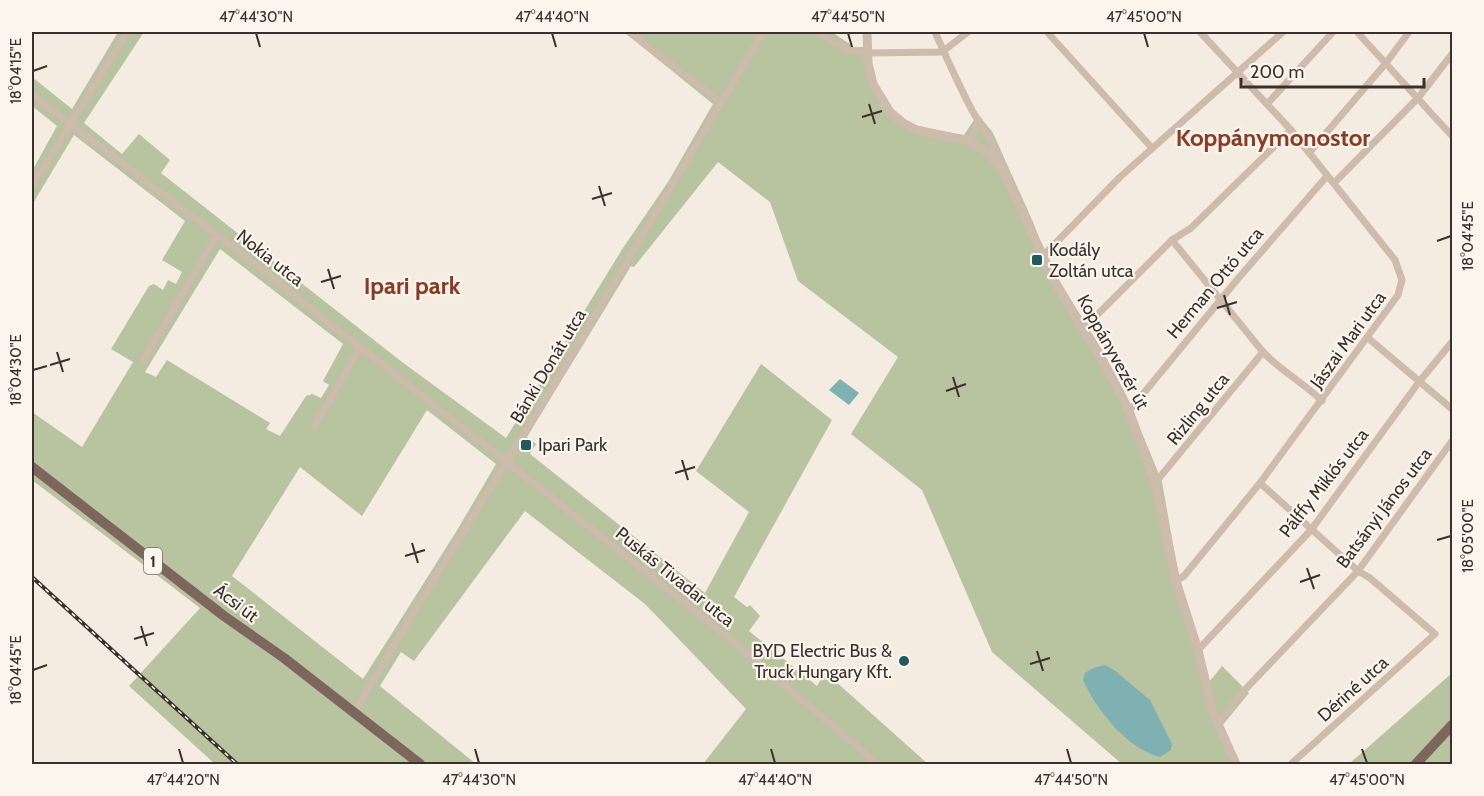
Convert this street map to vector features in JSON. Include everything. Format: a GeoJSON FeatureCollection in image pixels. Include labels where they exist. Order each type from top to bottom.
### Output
{"type":"FeatureCollection","features":[{"type":"Feature","properties":{"kind":"main road","name":"Ácsi út"},"geometry":{"type":"LineString","coordinates":[[32,467],[224,616],[284,658],[420,765]]}},
{"type":"Feature","properties":{"kind":"main road"},"geometry":{"type":"LineString","coordinates":[[1416,765],[1452,725]]}},
{"type":"Feature","properties":{"kind":"street"},"geometry":{"type":"LineString","coordinates":[[32,187],[127,32]]}},
{"type":"Feature","properties":{"kind":"street"},"geometry":{"type":"LineString","coordinates":[[629,32],[721,102]]}},
{"type":"Feature","properties":{"kind":"street","name":"Bánki Donát utca"},"geometry":{"type":"LineString","coordinates":[[354,713],[577,348],[763,32]]}},
{"type":"Feature","properties":{"kind":"street"},"geometry":{"type":"LineString","coordinates":[[817,32],[845,49],[867,53],[942,52],[968,32]]}},
{"type":"Feature","properties":{"kind":"street","name":"Koppányvezér út"},"geometry":{"type":"LineString","coordinates":[[867,32],[869,70],[876,91],[890,112],[916,130],[969,141],[987,152],[1002,169],[1055,282],[1084,328],[1129,411],[1155,483],[1176,580],[1198,650],[1217,725],[1236,765]]}},
{"type":"Feature","properties":{"kind":"street"},"geometry":{"type":"LineString","coordinates":[[935,32],[942,52],[979,123],[997,151],[1002,169]]}},
{"type":"Feature","properties":{"kind":"street"},"geometry":{"type":"LineString","coordinates":[[1047,32],[1152,148]]}},
{"type":"Feature","properties":{"kind":"street","name":"Jászai Mari utca"},"geometry":{"type":"LineString","coordinates":[[1176,580],[1184,576],[1260,483],[1322,401],[1398,295],[1402,280],[1395,260],[1310,153],[1200,32]]}},
{"type":"Feature","properties":{"kind":"street"},"geometry":{"type":"LineString","coordinates":[[1043,256],[1120,177],[1283,32]]}},
{"type":"Feature","properties":{"kind":"street"},"geometry":{"type":"LineString","coordinates":[[1267,104],[1333,32]]}},
{"type":"Feature","properties":{"kind":"street"},"geometry":{"type":"LineString","coordinates":[[1356,32],[1452,136]]}},
{"type":"Feature","properties":{"kind":"street"},"geometry":{"type":"LineString","coordinates":[[1310,153],[1386,63],[1409,32]]}},
{"type":"Feature","properties":{"kind":"street"},"geometry":{"type":"LineString","coordinates":[[1334,183],[1418,98],[1452,54]]}},
{"type":"Feature","properties":{"kind":"street","name":"Nokia utca"},"geometry":{"type":"LineString","coordinates":[[32,95],[217,236],[506,463]]}},
{"type":"Feature","properties":{"kind":"street"},"geometry":{"type":"LineString","coordinates":[[969,141],[979,123]]}},
{"type":"Feature","properties":{"kind":"street"},"geometry":{"type":"LineString","coordinates":[[1084,328],[1172,240],[1191,228],[1291,130]]}},
{"type":"Feature","properties":{"kind":"street","name":"Herman Ottó utca"},"geometry":{"type":"LineString","coordinates":[[1129,411],[1327,176]]}},
{"type":"Feature","properties":{"kind":"street"},"geometry":{"type":"LineString","coordinates":[[143,361],[217,236]]}},
{"type":"Feature","properties":{"kind":"street"},"geometry":{"type":"LineString","coordinates":[[1172,240],[1263,352],[1277,367],[1322,401]]}},
{"type":"Feature","properties":{"kind":"street"},"geometry":{"type":"LineString","coordinates":[[1368,338],[1452,409]]}},
{"type":"Feature","properties":{"kind":"street","name":"Pálffy Miklós utca"},"geometry":{"type":"LineString","coordinates":[[1198,650],[1311,530],[1419,382],[1452,342]]}},
{"type":"Feature","properties":{"kind":"street"},"geometry":{"type":"LineString","coordinates":[[315,426],[360,348]]}},
{"type":"Feature","properties":{"kind":"street","name":"Rizling utca"},"geometry":{"type":"LineString","coordinates":[[1155,483],[1263,352]]}},
{"type":"Feature","properties":{"kind":"street","name":"Batsányi János utca"},"geometry":{"type":"LineString","coordinates":[[1217,725],[1240,695],[1358,571],[1452,441]]}},
{"type":"Feature","properties":{"kind":"street","name":"Puskás Tivadar utca"},"geometry":{"type":"LineString","coordinates":[[506,463],[732,640],[878,765]]}},
{"type":"Feature","properties":{"kind":"street"},"geometry":{"type":"LineString","coordinates":[[1260,483],[1358,571]]}},
{"type":"Feature","properties":{"kind":"street","name":"Dériné utca"},"geometry":{"type":"LineString","coordinates":[[1291,765],[1435,634],[1370,578],[1358,571]]}},
{"type":"Feature","properties":{"kind":"green space"},"geometry":{"type":"Polygon","coordinates":[[[118,32],[144,32],[84,123],[122,154],[139,134],[170,160],[161,173],[402,362],[506,438],[623,248],[668,182],[713,104],[624,32],[832,32],[854,47],[872,47],[872,70],[877,88],[894,112],[902,118],[923,128],[964,135],[978,114],[993,133],[1050,266],[1104,353],[1129,401],[1162,482],[1178,572],[1209,682],[1222,666],[1249,693],[1222,726],[1238,764],[1122,764],[992,652],[922,490],[851,434],[898,357],[798,281],[770,202],[718,162],[634,267],[631,266],[527,437],[536,444],[530,454],[705,593],[749,512],[696,471],[761,364],[832,420],[734,597],[747,607],[750,605],[760,616],[749,631],[817,686],[825,672],[928,764],[703,764],[746,709],[645,604],[525,511],[414,661],[401,652],[380,686],[476,764],[215,764],[129,686],[200,608],[32,480],[32,412],[82,447],[133,362],[111,349],[149,286],[154,284],[163,290],[168,280],[176,284],[182,272],[162,260],[185,221],[74,135],[32,205],[32,171],[57,126],[32,106],[32,77],[72,109],[118,32]],[[220,249],[145,372],[156,377],[167,360],[270,423],[266,429],[280,436],[306,396],[312,394],[321,398],[329,385],[323,381],[343,344],[220,249]],[[427,410],[362,516],[300,467],[232,576],[363,679],[496,464],[427,410]]]}},
{"type":"Feature","properties":{"kind":"green space"},"geometry":{"type":"Polygon","coordinates":[[[1452,673],[1452,764],[1349,764],[1452,673]]]}},
{"type":"Feature","properties":{"kind":"water"},"geometry":{"type":"Polygon","coordinates":[[[840,379],[859,393],[849,405],[829,390],[840,379]]]}},
{"type":"Feature","properties":{"kind":"water"},"geometry":{"type":"Polygon","coordinates":[[[1105,665],[1150,700],[1172,744],[1171,750],[1160,757],[1148,753],[1125,737],[1104,715],[1083,680],[1085,673],[1105,665]]]}},
{"type":"Feature","properties":{"kind":"railway"},"geometry":{"type":"LineString","coordinates":[[32,577],[237,764]]}},
{"type":"Feature","properties":{"kind":"place","name":"Kodály Zoltán utca"},"geometry":{"type":"Point","coordinates":[1037,260]}},
{"type":"Feature","properties":{"kind":"place","name":"Ipari Park"},"geometry":{"type":"Point","coordinates":[526,445]}},
{"type":"Feature","properties":{"kind":"place","name":"BYD Electric Bus & Truck Hungary Kft."},"geometry":{"type":"Point","coordinates":[904,661]}},
{"type":"Feature","properties":{"kind":"district","name":"Koppánymonostor"},"geometry":{"type":"Point","coordinates":[1273,137]}},
{"type":"Feature","properties":{"kind":"district","name":"Ipari park"},"geometry":{"type":"Point","coordinates":[412,285]}}]}
